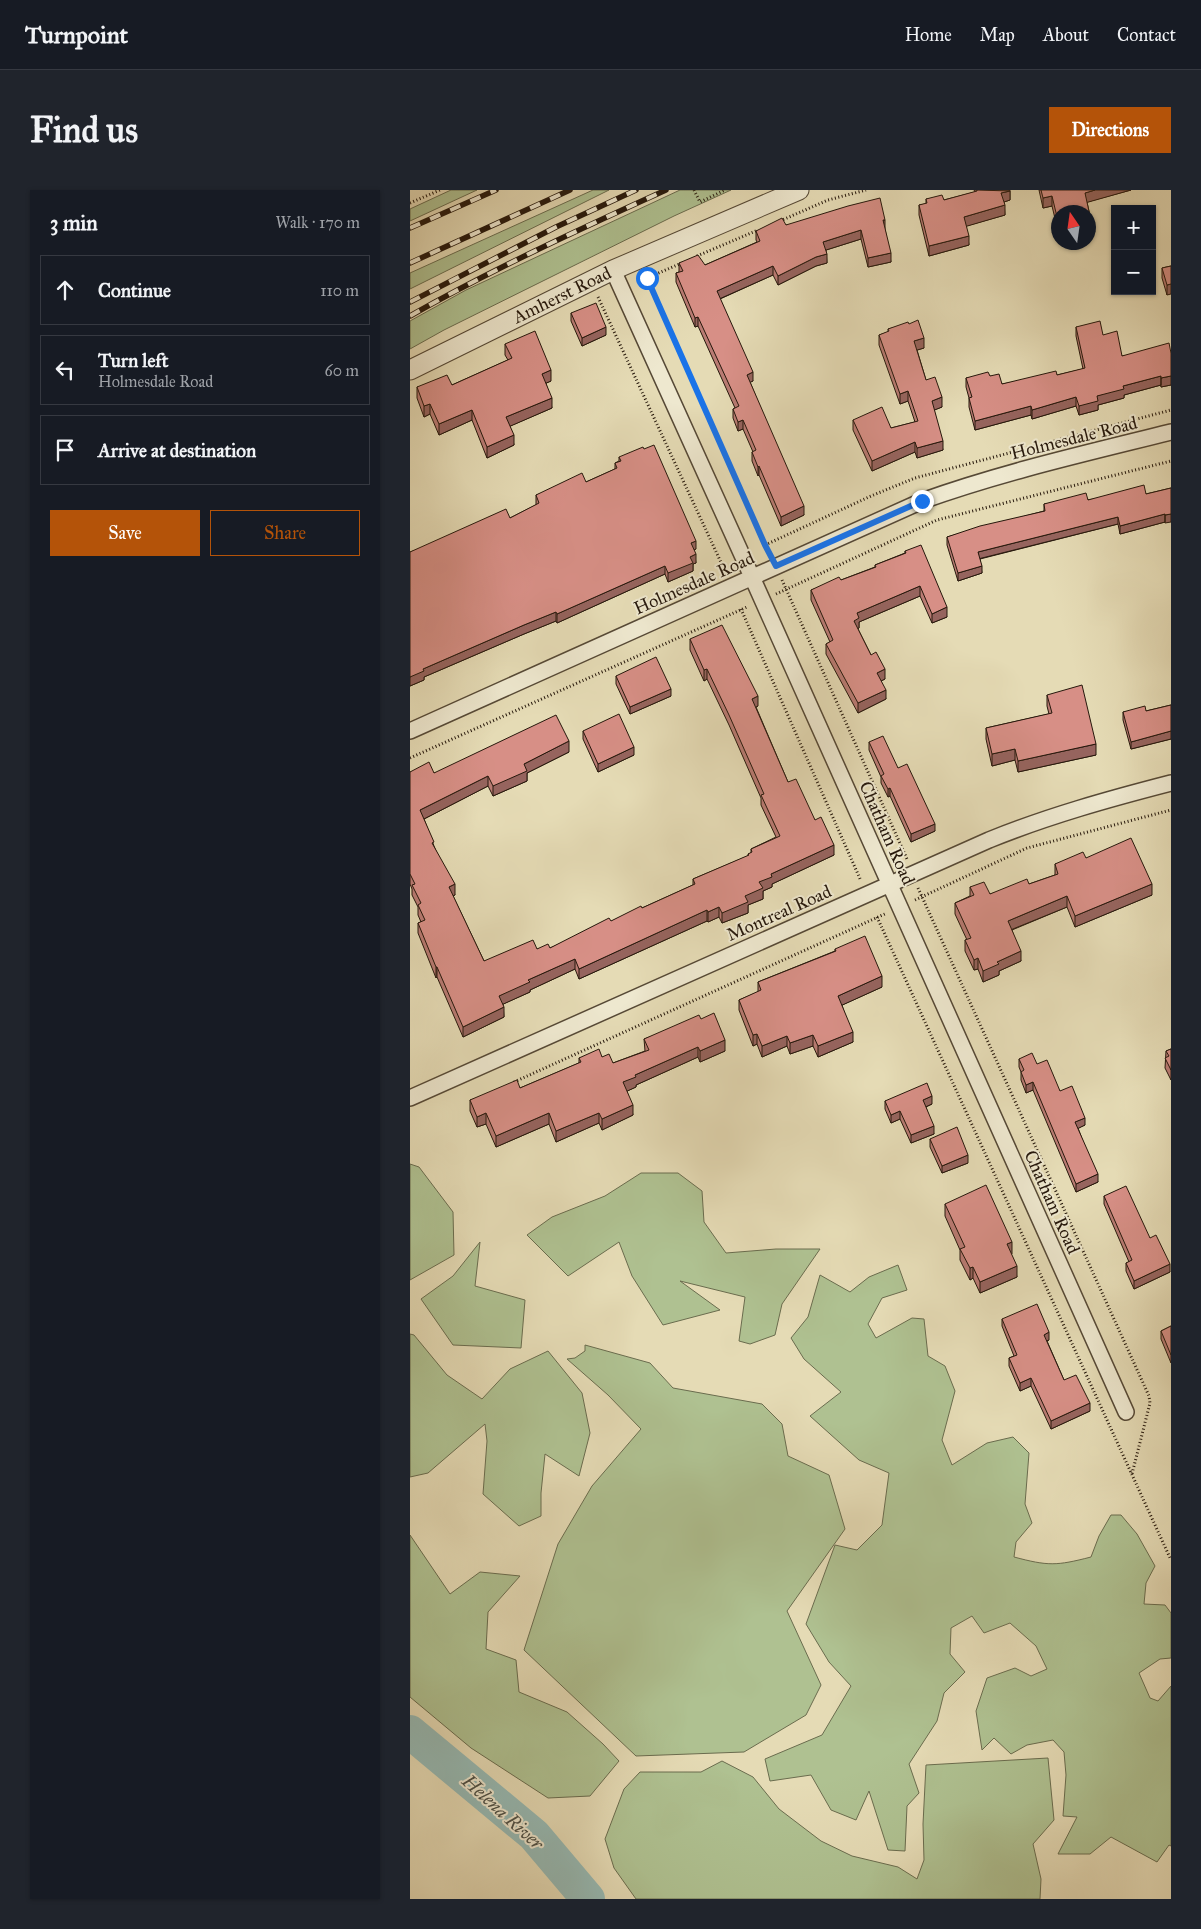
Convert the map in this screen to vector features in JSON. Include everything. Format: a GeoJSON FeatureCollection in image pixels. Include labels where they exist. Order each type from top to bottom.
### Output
{"type":"FeatureCollection","features":[{"type":"Feature","properties":{"kind":"street","name":"Amherst Road"},"geometry":{"type":"LineString","coordinates":[[410,370],[613,270],[799,190]]}},
{"type":"Feature","properties":{"kind":"street","name":"Chatham Road"},"geometry":{"type":"LineString","coordinates":[[613,270],[763,600],[1126,1412]]}},
{"type":"Feature","properties":{"kind":"street","name":"Holmesdale Road"},"geometry":{"type":"LineString","coordinates":[[410,731],[922,501],[961,486],[1171,432]]}},
{"type":"Feature","properties":{"kind":"street","name":"Montreal Road"},"geometry":{"type":"LineString","coordinates":[[410,1098],[1032,822],[1171,783]]}},
{"type":"Feature","properties":{"kind":"path"},"geometry":{"type":"LineString","coordinates":[[410,204],[440,190]]}},
{"type":"Feature","properties":{"kind":"path"},"geometry":{"type":"LineString","coordinates":[[694,190],[700,202],[725,190]]}},
{"type":"Feature","properties":{"kind":"path"},"geometry":{"type":"LineString","coordinates":[[775,223],[828,200],[866,190]]}},
{"type":"Feature","properties":{"kind":"path"},"geometry":{"type":"LineString","coordinates":[[640,283],[647,278],[766,227]]}},
{"type":"Feature","properties":{"kind":"path"},"geometry":{"type":"LineString","coordinates":[[647,278],[914,874],[921,897],[1149,1396],[1150,1403],[1132,1474]]}},
{"type":"Feature","properties":{"kind":"path"},"geometry":{"type":"LineString","coordinates":[[596,294],[725,571]]}},
{"type":"Feature","properties":{"kind":"path"},"geometry":{"type":"LineString","coordinates":[[410,758],[938,520],[1171,461]]}},
{"type":"Feature","properties":{"kind":"path"},"geometry":{"type":"LineString","coordinates":[[741,610],[862,884]]}},
{"type":"Feature","properties":{"kind":"path"},"geometry":{"type":"LineString","coordinates":[[511,1083],[877,918],[1027,848],[1171,810]]}},
{"type":"Feature","properties":{"kind":"path"},"geometry":{"type":"LineString","coordinates":[[877,918],[1171,1560]]}},
{"type":"Feature","properties":{"kind":"green space"},"geometry":{"type":"Polygon","coordinates":[[[451,190],[477,190],[410,221],[410,209],[451,190]]]}},
{"type":"Feature","properties":{"kind":"green space"},"geometry":{"type":"Polygon","coordinates":[[[593,190],[609,190],[410,289],[410,273],[593,190]]]}},
{"type":"Feature","properties":{"kind":"green space"},"geometry":{"type":"Polygon","coordinates":[[[680,190],[731,190],[674,216],[444,330],[410,349],[410,321],[466,290],[680,190]]]}},
{"type":"Feature","properties":{"kind":"green space"},"geometry":{"type":"Polygon","coordinates":[[[410,1164],[419,1167],[453,1212],[454,1255],[410,1280],[410,1164]]]}},
{"type":"Feature","properties":{"kind":"green space"},"geometry":{"type":"Polygon","coordinates":[[[641,1173],[678,1173],[702,1191],[704,1222],[726,1253],[776,1249],[820,1249],[782,1304],[775,1335],[750,1344],[739,1341],[745,1297],[680,1281],[720,1310],[663,1325],[632,1276],[619,1242],[568,1276],[527,1235],[552,1217],[605,1196],[641,1173]]]}},
{"type":"Feature","properties":{"kind":"green space"},"geometry":{"type":"Polygon","coordinates":[[[480,1242],[475,1286],[525,1300],[521,1348],[453,1345],[421,1299],[453,1276],[480,1242]]]}},
{"type":"Feature","properties":{"kind":"green space"},"geometry":{"type":"Polygon","coordinates":[[[898,1265],[907,1290],[882,1298],[868,1324],[876,1338],[912,1318],[924,1319],[928,1356],[945,1366],[955,1391],[942,1440],[952,1465],[987,1443],[1013,1437],[1029,1453],[1025,1504],[1032,1523],[1016,1542],[1014,1557],[1052,1564],[1091,1557],[1099,1536],[1111,1515],[1121,1515],[1137,1534],[1155,1566],[1146,1583],[1144,1604],[1165,1605],[1171,1613],[1171,1658],[1160,1659],[1139,1673],[1150,1698],[1158,1701],[1171,1686],[1171,1846],[1169,1845],[1157,1862],[1111,1837],[1090,1854],[1058,1854],[1077,1817],[1063,1816],[1066,1775],[1064,1752],[1053,1740],[1027,1745],[1011,1754],[994,1738],[982,1750],[976,1711],[987,1678],[1015,1668],[1031,1676],[1047,1669],[1036,1646],[1010,1623],[984,1633],[972,1616],[951,1628],[950,1654],[965,1672],[944,1693],[937,1721],[909,1764],[919,1793],[907,1806],[905,1851],[888,1850],[869,1791],[856,1820],[831,1810],[811,1775],[770,1781],[765,1759],[822,1735],[851,1686],[829,1662],[806,1624],[835,1545],[857,1550],[882,1525],[889,1473],[859,1460],[810,1416],[841,1392],[804,1359],[791,1338],[808,1317],[820,1275],[850,1292],[869,1277],[898,1265]]]}},
{"type":"Feature","properties":{"kind":"green space"},"geometry":{"type":"Polygon","coordinates":[[[410,1334],[414,1335],[447,1375],[482,1399],[510,1369],[548,1351],[582,1393],[590,1433],[579,1476],[545,1454],[541,1516],[519,1526],[483,1494],[487,1441],[485,1424],[428,1473],[410,1477],[410,1334]]]}},
{"type":"Feature","properties":{"kind":"green space"},"geometry":{"type":"Polygon","coordinates":[[[585,1345],[650,1363],[673,1388],[762,1404],[782,1424],[788,1456],[829,1475],[845,1529],[787,1611],[821,1685],[806,1715],[744,1752],[636,1756],[524,1650],[558,1544],[592,1486],[641,1429],[608,1395],[567,1359],[575,1358],[585,1351],[585,1345]]]}},
{"type":"Feature","properties":{"kind":"green space"},"geometry":{"type":"Polygon","coordinates":[[[410,1535],[450,1594],[480,1572],[520,1576],[488,1612],[486,1649],[516,1660],[519,1692],[567,1712],[619,1761],[590,1796],[548,1798],[471,1748],[410,1697],[410,1535]]]}},
{"type":"Feature","properties":{"kind":"green space"},"geometry":{"type":"Polygon","coordinates":[[[1048,1758],[1054,1820],[1033,1844],[1041,1879],[1040,1899],[636,1899],[614,1868],[605,1839],[624,1789],[640,1772],[701,1772],[722,1761],[753,1777],[779,1809],[821,1841],[852,1856],[898,1867],[917,1879],[924,1860],[923,1824],[926,1765],[1048,1758]]]}},
{"type":"Feature","properties":{"kind":"building"},"geometry":{"type":"Polygon","coordinates":[[[977,190],[1010,191],[1001,193],[1005,205],[964,217],[969,236],[929,246],[919,205],[927,203],[926,199],[942,195],[944,200],[977,190]]]}},
{"type":"Feature","properties":{"kind":"building"},"geometry":{"type":"Polygon","coordinates":[[[1041,190],[1095,190],[1085,193],[1088,205],[1054,205],[1052,196],[1043,198],[1041,190]]]}},
{"type":"Feature","properties":{"kind":"building"},"geometry":{"type":"Polygon","coordinates":[[[880,198],[891,253],[868,258],[861,230],[823,242],[827,254],[816,257],[778,276],[773,266],[717,291],[753,372],[747,375],[804,506],[781,517],[752,452],[756,450],[743,420],[738,422],[733,409],[739,406],[698,317],[695,318],[676,273],[683,271],[679,263],[698,255],[705,265],[760,241],[756,231],[782,218],[786,225],[880,198]]]}},
{"type":"Feature","properties":{"kind":"building"},"geometry":{"type":"Polygon","coordinates":[[[1171,266],[1171,284],[1167,285],[1162,268],[1171,266]]]}},
{"type":"Feature","properties":{"kind":"building"},"geometry":{"type":"Polygon","coordinates":[[[596,303],[606,327],[582,338],[571,313],[596,303]]]}},
{"type":"Feature","properties":{"kind":"building"},"geometry":{"type":"Polygon","coordinates":[[[918,320],[924,338],[914,341],[926,380],[935,377],[942,397],[932,401],[943,441],[917,448],[915,442],[872,461],[853,420],[882,407],[891,428],[918,421],[908,391],[900,394],[879,335],[889,331],[888,329],[918,320]]]}},
{"type":"Feature","properties":{"kind":"building"},"geometry":{"type":"Polygon","coordinates":[[[1100,321],[1103,335],[1117,331],[1122,356],[1169,343],[1171,376],[1161,378],[1161,376],[1123,386],[1124,389],[1097,396],[1098,401],[1079,406],[1076,397],[1032,410],[1031,406],[975,421],[969,398],[972,397],[966,378],[988,372],[990,376],[999,374],[1002,384],[1056,371],[1057,375],[1085,368],[1076,327],[1100,321]]]}},
{"type":"Feature","properties":{"kind":"building"},"geometry":{"type":"Polygon","coordinates":[[[535,331],[551,370],[542,374],[552,398],[506,417],[514,435],[487,447],[472,410],[439,424],[430,404],[424,406],[417,387],[447,375],[452,385],[512,358],[505,344],[535,331]]]}},
{"type":"Feature","properties":{"kind":"building"},"geometry":{"type":"Polygon","coordinates":[[[654,445],[696,541],[691,543],[696,554],[690,557],[693,563],[668,573],[665,566],[557,614],[556,612],[524,625],[423,669],[424,671],[410,677],[410,552],[506,509],[510,518],[539,503],[536,495],[582,473],[586,482],[617,468],[615,463],[621,461],[619,457],[643,447],[644,449],[654,445]]]}},
{"type":"Feature","properties":{"kind":"building"},"geometry":{"type":"Polygon","coordinates":[[[1144,485],[1146,494],[1171,488],[1171,514],[1120,526],[1118,517],[978,552],[982,566],[958,573],[947,537],[980,526],[1045,511],[1044,504],[1086,493],[1088,500],[1144,485]]]}},
{"type":"Feature","properties":{"kind":"building"},"geometry":{"type":"Polygon","coordinates":[[[921,545],[947,607],[932,614],[920,586],[857,613],[859,618],[854,621],[871,655],[876,652],[885,669],[877,673],[886,690],[858,703],[826,644],[833,640],[811,590],[839,577],[841,580],[876,567],[875,565],[921,545]]]}},
{"type":"Feature","properties":{"kind":"building"},"geometry":{"type":"Polygon","coordinates":[[[722,625],[758,696],[752,699],[788,782],[796,779],[815,820],[821,817],[834,845],[771,874],[772,877],[759,882],[763,888],[745,896],[748,902],[722,913],[719,907],[708,912],[707,910],[579,969],[575,959],[528,980],[530,982],[499,996],[504,1007],[463,1027],[418,923],[425,920],[418,905],[421,903],[412,885],[415,884],[410,874],[410,772],[429,762],[434,773],[556,715],[569,741],[524,764],[527,771],[493,786],[488,776],[420,810],[434,842],[432,843],[455,884],[449,887],[484,961],[533,940],[537,949],[548,944],[550,948],[609,918],[611,921],[641,906],[642,908],[695,884],[693,879],[749,855],[752,852],[751,849],[780,836],[761,795],[764,794],[729,715],[707,669],[704,670],[690,639],[722,625]]]}},
{"type":"Feature","properties":{"kind":"building"},"geometry":{"type":"Polygon","coordinates":[[[656,657],[671,689],[630,707],[616,676],[656,657]]]}},
{"type":"Feature","properties":{"kind":"building"},"geometry":{"type":"Polygon","coordinates":[[[1082,685],[1096,744],[1018,761],[1015,749],[992,754],[986,728],[1052,713],[1047,695],[1082,685]]]}},
{"type":"Feature","properties":{"kind":"building"},"geometry":{"type":"Polygon","coordinates":[[[1171,705],[1171,731],[1131,742],[1123,712],[1145,706],[1146,711],[1171,705]]]}},
{"type":"Feature","properties":{"kind":"building"},"geometry":{"type":"Polygon","coordinates":[[[619,714],[634,747],[598,764],[583,731],[619,714]]]}},
{"type":"Feature","properties":{"kind":"building"},"geometry":{"type":"Polygon","coordinates":[[[883,736],[898,768],[907,764],[935,824],[911,834],[890,788],[888,789],[881,776],[884,774],[869,742],[883,736]]]}},
{"type":"Feature","properties":{"kind":"building"},"geometry":{"type":"Polygon","coordinates":[[[1131,838],[1152,884],[1075,916],[1067,896],[1008,921],[1021,951],[983,971],[978,958],[974,960],[965,940],[971,938],[955,903],[974,895],[970,887],[984,882],[990,894],[1027,879],[1029,884],[1058,874],[1055,864],[1083,852],[1086,858],[1131,838]]]}},
{"type":"Feature","properties":{"kind":"building"},"geometry":{"type":"Polygon","coordinates":[[[865,936],[882,976],[838,996],[853,1032],[818,1046],[813,1035],[790,1043],[787,1036],[762,1046],[757,1034],[753,1035],[739,1000],[761,990],[758,982],[836,951],[835,949],[865,936]]]}},
{"type":"Feature","properties":{"kind":"building"},"geometry":{"type":"Polygon","coordinates":[[[714,1013],[725,1040],[700,1051],[698,1047],[623,1082],[633,1105],[602,1119],[599,1113],[556,1131],[549,1113],[496,1136],[486,1113],[477,1117],[470,1100],[517,1080],[520,1088],[581,1062],[579,1058],[599,1049],[602,1057],[609,1054],[613,1063],[649,1050],[644,1039],[699,1015],[701,1019],[714,1013]]]}},
{"type":"Feature","properties":{"kind":"building"},"geometry":{"type":"Polygon","coordinates":[[[1171,1049],[1171,1070],[1165,1058],[1169,1056],[1166,1051],[1171,1049]]]}},
{"type":"Feature","properties":{"kind":"building"},"geometry":{"type":"Polygon","coordinates":[[[1032,1053],[1037,1064],[1047,1060],[1060,1091],[1072,1086],[1085,1118],[1075,1122],[1098,1174],[1076,1184],[1033,1082],[1026,1085],[1021,1072],[1024,1070],[1019,1059],[1032,1053]]]}},
{"type":"Feature","properties":{"kind":"building"},"geometry":{"type":"Polygon","coordinates":[[[927,1083],[932,1096],[923,1100],[934,1126],[911,1135],[900,1111],[891,1115],[885,1101],[927,1083]]]}},
{"type":"Feature","properties":{"kind":"building"},"geometry":{"type":"Polygon","coordinates":[[[957,1127],[968,1155],[942,1166],[930,1139],[957,1127]]]}},
{"type":"Feature","properties":{"kind":"building"},"geometry":{"type":"Polygon","coordinates":[[[986,1185],[1012,1242],[1007,1244],[1017,1266],[980,1282],[973,1267],[970,1268],[960,1249],[965,1247],[945,1204],[986,1185]]]}},
{"type":"Feature","properties":{"kind":"building"},"geometry":{"type":"Polygon","coordinates":[[[1126,1186],[1150,1238],[1156,1235],[1170,1264],[1134,1281],[1126,1263],[1132,1260],[1104,1196],[1126,1186]]]}},
{"type":"Feature","properties":{"kind":"building"},"geometry":{"type":"Polygon","coordinates":[[[1037,1304],[1049,1332],[1044,1335],[1064,1380],[1076,1375],[1090,1403],[1051,1421],[1031,1378],[1020,1383],[1009,1358],[1017,1355],[1002,1319],[1037,1304]]]}},
{"type":"Feature","properties":{"kind":"building"},"geometry":{"type":"Polygon","coordinates":[[[1171,1326],[1171,1355],[1161,1331],[1171,1326]]]}},
{"type":"Feature","properties":{"kind":"waterway","name":"Helena River"},"geometry":{"type":"LineString","coordinates":[[410,1732],[534,1835],[588,1899]]}},
{"type":"Feature","properties":{"kind":"railway"},"geometry":{"type":"LineString","coordinates":[[410,228],[496,190]]}},
{"type":"Feature","properties":{"kind":"railway"},"geometry":{"type":"LineString","coordinates":[[410,263],[570,190]]}},
{"type":"Feature","properties":{"kind":"railway"},"geometry":{"type":"LineString","coordinates":[[410,302],[556,227],[636,190]]}},
{"type":"Feature","properties":{"kind":"railway"},"geometry":{"type":"LineString","coordinates":[[410,316],[505,266],[666,190]]}},
{"type":"Feature","properties":{"kind":"route"},"geometry":{"type":"LineString","coordinates":[[647,278],[776,566],[922,501]]}}]}
